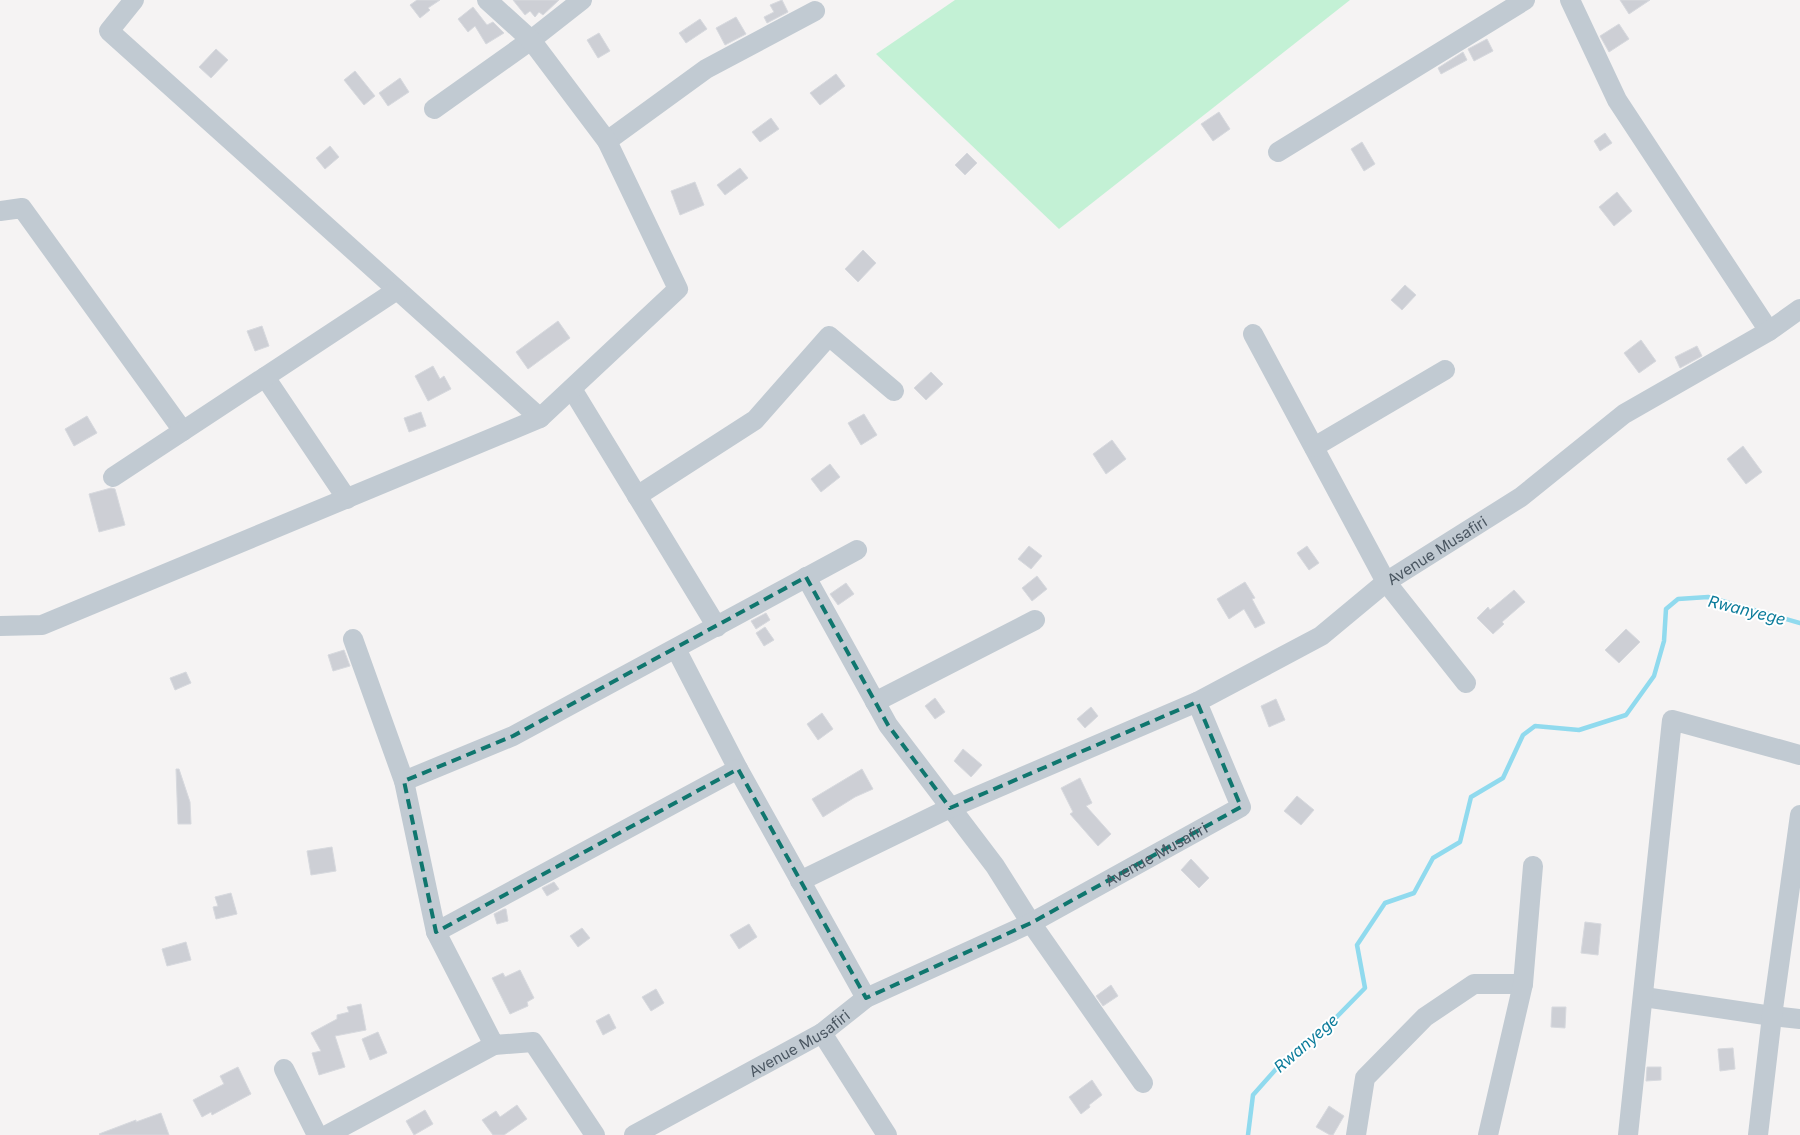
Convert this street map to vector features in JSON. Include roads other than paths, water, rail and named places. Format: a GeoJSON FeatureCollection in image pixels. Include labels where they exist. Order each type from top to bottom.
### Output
{"type":"FeatureCollection","features":[{"type":"Feature","properties":{"kind":"street"},"geometry":{"type":"LineString","coordinates":[[134,0],[109,31],[540,418]]}},
{"type":"Feature","properties":{"kind":"street"},"geometry":{"type":"LineString","coordinates":[[0,626],[42,625],[540,418],[678,289],[607,141],[530,40],[487,0]]}},
{"type":"Feature","properties":{"kind":"street"},"geometry":{"type":"LineString","coordinates":[[434,109],[582,0]]}},
{"type":"Feature","properties":{"kind":"street"},"geometry":{"type":"LineString","coordinates":[[1278,152],[1525,0]]}},
{"type":"Feature","properties":{"kind":"street"},"geometry":{"type":"LineString","coordinates":[[1570,0],[1618,100],[1769,330]]}},
{"type":"Feature","properties":{"kind":"street"},"geometry":{"type":"LineString","coordinates":[[607,141],[706,68],[815,11]]}},
{"type":"Feature","properties":{"kind":"street"},"geometry":{"type":"LineString","coordinates":[[0,211],[22,208],[183,431]]}},
{"type":"Feature","properties":{"kind":"street"},"geometry":{"type":"LineString","coordinates":[[113,477],[397,290]]}},
{"type":"Feature","properties":{"kind":"street","name":"Avenue Musafiri"},"geometry":{"type":"LineString","coordinates":[[634,1135],[822,1033],[866,998],[1031,923],[1241,807],[1197,702],[1320,636],[1386,582],[1521,497],[1624,414],[1769,330],[1800,309]]}},
{"type":"Feature","properties":{"kind":"street"},"geometry":{"type":"LineString","coordinates":[[1253,334],[1386,582],[1466,683]]}},
{"type":"Feature","properties":{"kind":"street"},"geometry":{"type":"LineString","coordinates":[[637,496],[755,420],[829,336],[894,391]]}},
{"type":"Feature","properties":{"kind":"street"},"geometry":{"type":"LineString","coordinates":[[1314,447],[1445,370]]}},
{"type":"Feature","properties":{"kind":"street"},"geometry":{"type":"LineString","coordinates":[[265,377],[347,498]]}},
{"type":"Feature","properties":{"kind":"street"},"geometry":{"type":"LineString","coordinates":[[572,389],[717,627]]}},
{"type":"Feature","properties":{"kind":"street"},"geometry":{"type":"LineString","coordinates":[[404,781],[513,736],[857,550]]}},
{"type":"Feature","properties":{"kind":"street"},"geometry":{"type":"LineString","coordinates":[[806,577],[888,725],[995,866],[1031,923],[1143,1083]]}},
{"type":"Feature","properties":{"kind":"street"},"geometry":{"type":"LineString","coordinates":[[875,702],[1035,620]]}},
{"type":"Feature","properties":{"kind":"street"},"geometry":{"type":"LineString","coordinates":[[353,639],[404,781],[436,932],[494,1045]]}},
{"type":"Feature","properties":{"kind":"street"},"geometry":{"type":"LineString","coordinates":[[676,649],[738,769],[866,998]]}},
{"type":"Feature","properties":{"kind":"street"},"geometry":{"type":"LineString","coordinates":[[800,881],[950,808],[1197,702]]}},
{"type":"Feature","properties":{"kind":"street"},"geometry":{"type":"LineString","coordinates":[[1628,1135],[1672,720],[1800,755]]}},
{"type":"Feature","properties":{"kind":"street"},"geometry":{"type":"LineString","coordinates":[[436,932],[738,769]]}},
{"type":"Feature","properties":{"kind":"street"},"geometry":{"type":"LineString","coordinates":[[1758,1135],[1772,1016],[1800,815]]}},
{"type":"Feature","properties":{"kind":"street"},"geometry":{"type":"LineString","coordinates":[[1488,1135],[1523,984],[1533,866]]}},
{"type":"Feature","properties":{"kind":"street"},"geometry":{"type":"LineString","coordinates":[[1356,1135],[1365,1078],[1425,1017],[1474,984],[1523,984]]}},
{"type":"Feature","properties":{"kind":"street"},"geometry":{"type":"LineString","coordinates":[[1644,997],[1800,1019]]}},
{"type":"Feature","properties":{"kind":"street"},"geometry":{"type":"LineString","coordinates":[[822,1033],[887,1135]]}},
{"type":"Feature","properties":{"kind":"street"},"geometry":{"type":"LineString","coordinates":[[326,1135],[494,1045],[533,1042],[595,1135]]}},
{"type":"Feature","properties":{"kind":"street"},"geometry":{"type":"LineString","coordinates":[[284,1069],[317,1135]]}},
{"type":"Feature","properties":{"kind":"waterway","name":"Rwanyege"},"geometry":{"type":"LineString","coordinates":[[1248,1135],[1253,1095],[1284,1060],[1317,1037],[1365,988],[1357,945],[1385,903],[1414,893],[1433,858],[1460,842],[1471,797],[1503,778],[1523,735],[1535,726],[1579,730],[1626,715],[1654,676],[1664,641],[1666,609],[1678,599],[1708,597],[1800,623]]}}]}
